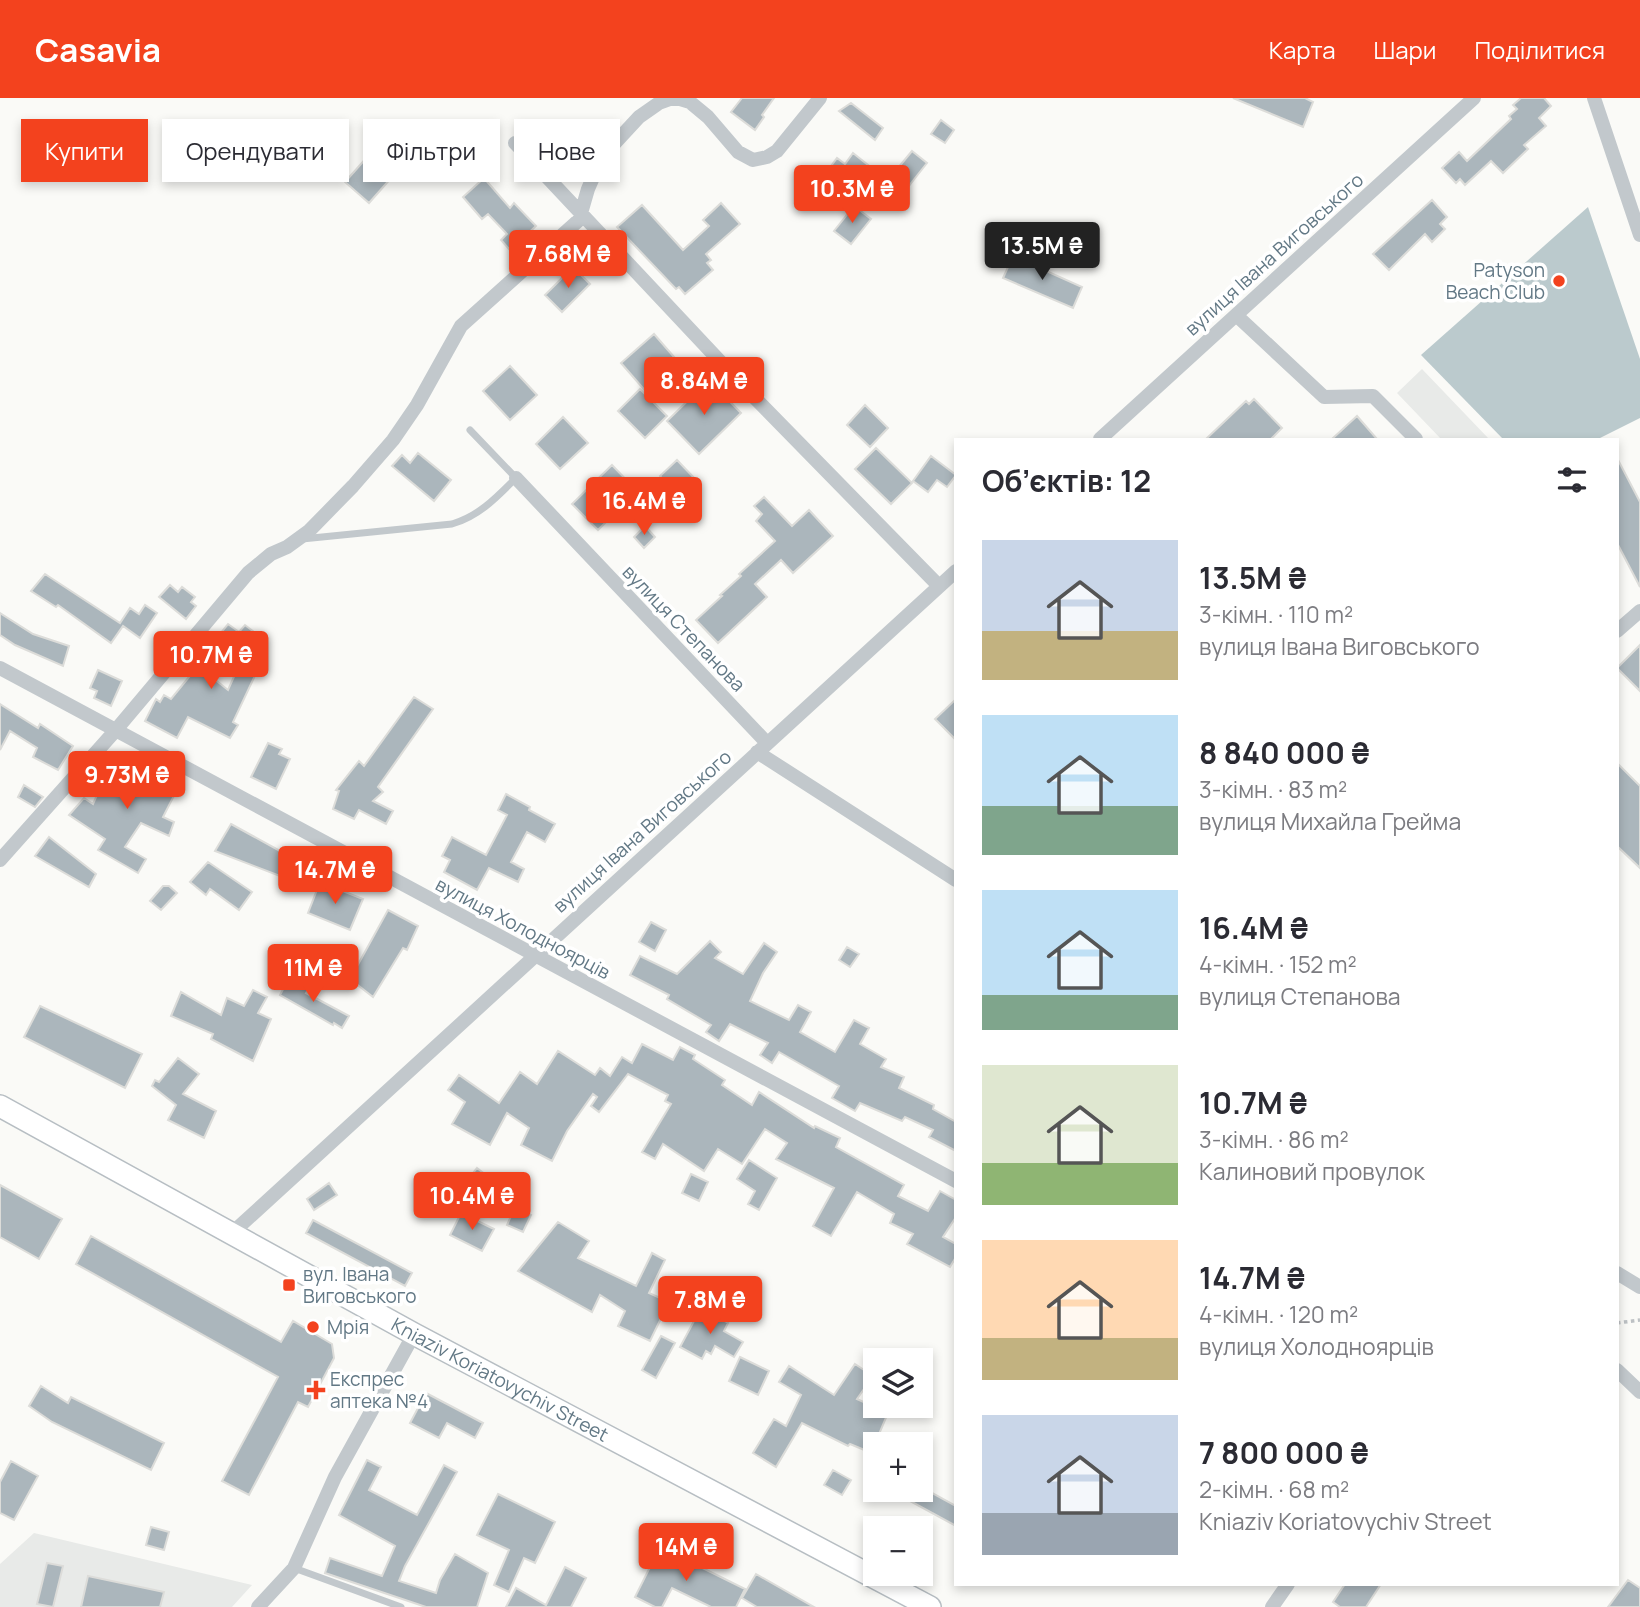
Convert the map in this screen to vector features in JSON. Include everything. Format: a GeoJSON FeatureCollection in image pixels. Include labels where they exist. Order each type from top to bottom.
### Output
{"type":"FeatureCollection","features":[{"type":"Feature","properties":{"kind":"main road","name":"Kniaziv Koriatovychiv Street"},"geometry":{"type":"LineString","coordinates":[[0,1106],[414,1334],[930,1607]]}},
{"type":"Feature","properties":{"kind":"street"},"geometry":{"type":"LineString","coordinates":[[0,860],[115,731],[248,573],[271,554],[309,531],[354,486],[393,440],[417,405],[461,326],[579,220],[591,182],[603,159],[630,125],[659,103],[680,99],[708,117],[738,152],[752,160],[767,157],[777,151],[820,98]]}},
{"type":"Feature","properties":{"kind":"street","name":"вулиця Івана Виговського"},"geometry":{"type":"LineString","coordinates":[[1101,438],[1474,98]]}},
{"type":"Feature","properties":{"kind":"street"},"geometry":{"type":"LineString","coordinates":[[1594,98],[1640,235]]}},
{"type":"Feature","properties":{"kind":"street"},"geometry":{"type":"LineString","coordinates":[[552,182],[746,389],[939,586]]}},
{"type":"Feature","properties":{"kind":"street"},"geometry":{"type":"LineString","coordinates":[[1236,315],[1324,397],[1373,396],[1415,438]]}},
{"type":"Feature","properties":{"kind":"street","name":"вулиця Степанова"},"geometry":{"type":"LineString","coordinates":[[516,478],[762,747],[954,879]]}},
{"type":"Feature","properties":{"kind":"street","name":"вулиця Івана Виговського"},"geometry":{"type":"LineString","coordinates":[[231,1234],[954,573]]}},
{"type":"Feature","properties":{"kind":"street"},"geometry":{"type":"LineString","coordinates":[[1619,629],[1640,611]]}},
{"type":"Feature","properties":{"kind":"street","name":"вулиця Холодноярців"},"geometry":{"type":"LineString","coordinates":[[0,668],[954,1180]]}},
{"type":"Feature","properties":{"kind":"street"},"geometry":{"type":"LineString","coordinates":[[1619,1274],[1640,1287]]}},
{"type":"Feature","properties":{"kind":"street"},"geometry":{"type":"LineString","coordinates":[[258,1607],[294,1568],[335,1477],[414,1334]]}},
{"type":"Feature","properties":{"kind":"street"},"geometry":{"type":"LineString","coordinates":[[1619,1372],[1640,1392]]}},
{"type":"Feature","properties":{"kind":"street"},"geometry":{"type":"LineString","coordinates":[[1272,1607],[1287,1586]]}},
{"type":"Feature","properties":{"kind":"lane"},"geometry":{"type":"LineString","coordinates":[[297,540],[452,524],[470,518],[516,478],[470,430]]}},
{"type":"Feature","properties":{"kind":"lane"},"geometry":{"type":"LineString","coordinates":[[294,1568],[401,1607]]}},
{"type":"Feature","properties":{"kind":"path"},"geometry":{"type":"LineString","coordinates":[[1619,1323],[1640,1320]]}},
{"type":"Feature","properties":{"kind":"shaded area","name":"Patyson Beach Club"},"geometry":{"type":"Polygon","coordinates":[[[1588,207],[1640,359],[1640,418],[1600,438],[1502,438],[1421,355],[1588,207]]]}},
{"type":"Feature","properties":{"kind":"shaded area"},"geometry":{"type":"Polygon","coordinates":[[[1422,369],[1488,438],[1440,438],[1397,393],[1422,369]]]}},
{"type":"Feature","properties":{"kind":"shaded area"},"geometry":{"type":"Polygon","coordinates":[[[34,1533],[252,1585],[232,1607],[0,1607],[0,1564],[34,1533]]]}},
{"type":"Feature","properties":{"kind":"building"},"geometry":{"type":"Polygon","coordinates":[[[742,98],[774,98],[755,130],[731,112],[742,98]]]}},
{"type":"Feature","properties":{"kind":"building"},"geometry":{"type":"Polygon","coordinates":[[[1233,98],[1305,98],[1313,102],[1303,127],[1233,98]]]}},
{"type":"Feature","properties":{"kind":"building"},"geometry":{"type":"Polygon","coordinates":[[[1521,98],[1544,98],[1551,106],[1539,118],[1546,126],[1524,145],[1528,149],[1503,173],[1491,161],[1465,185],[1460,179],[1456,183],[1442,168],[1459,152],[1467,161],[1511,119],[1509,116],[1517,109],[1513,105],[1521,98]]]}},
{"type":"Feature","properties":{"kind":"building"},"geometry":{"type":"Polygon","coordinates":[[[851,103],[883,128],[875,140],[839,111],[851,103]]]}},
{"type":"Feature","properties":{"kind":"building"},"geometry":{"type":"Polygon","coordinates":[[[941,120],[954,130],[945,143],[931,134],[941,120]]]}},
{"type":"Feature","properties":{"kind":"building"},"geometry":{"type":"Polygon","coordinates":[[[912,151],[927,163],[908,187],[893,174],[912,151]]]}},
{"type":"Feature","properties":{"kind":"building"},"geometry":{"type":"Polygon","coordinates":[[[853,153],[868,165],[858,177],[863,181],[846,202],[820,181],[837,158],[845,164],[853,153]]]}},
{"type":"Feature","properties":{"kind":"building"},"geometry":{"type":"Polygon","coordinates":[[[363,162],[363,182],[388,182],[369,203],[345,182],[349,182],[349,177],[363,162]]]}},
{"type":"Feature","properties":{"kind":"building"},"geometry":{"type":"Polygon","coordinates":[[[480,182],[487,182],[510,208],[514,203],[536,226],[510,250],[501,240],[507,234],[488,214],[482,219],[463,197],[480,182]]]}},
{"type":"Feature","properties":{"kind":"building"},"geometry":{"type":"Polygon","coordinates":[[[1432,200],[1447,217],[1440,224],[1445,229],[1432,242],[1425,234],[1389,270],[1373,254],[1432,200]]]}},
{"type":"Feature","properties":{"kind":"building"},"geometry":{"type":"Polygon","coordinates":[[[721,203],[740,224],[706,254],[711,260],[707,263],[713,270],[685,294],[679,287],[676,289],[617,227],[642,205],[683,250],[709,226],[703,220],[721,203]]]}},
{"type":"Feature","properties":{"kind":"building"},"geometry":{"type":"Polygon","coordinates":[[[854,206],[871,219],[851,244],[834,231],[854,206]]]}},
{"type":"Feature","properties":{"kind":"building"},"geometry":{"type":"Polygon","coordinates":[[[1013,256],[1082,287],[1073,308],[1003,278],[1013,256]]]}},
{"type":"Feature","properties":{"kind":"building"},"geometry":{"type":"Polygon","coordinates":[[[573,267],[590,284],[562,312],[545,295],[573,267]]]}},
{"type":"Feature","properties":{"kind":"building"},"geometry":{"type":"Polygon","coordinates":[[[654,334],[681,365],[648,394],[621,363],[654,334]]]}},
{"type":"Feature","properties":{"kind":"building"},"geometry":{"type":"Polygon","coordinates":[[[510,366],[537,395],[510,420],[483,391],[510,366]]]}},
{"type":"Feature","properties":{"kind":"building"},"geometry":{"type":"Polygon","coordinates":[[[709,380],[741,413],[699,454],[667,421],[709,380]]]}},
{"type":"Feature","properties":{"kind":"building"},"geometry":{"type":"Polygon","coordinates":[[[640,389],[667,416],[645,438],[618,411],[640,389]]]}},
{"type":"Feature","properties":{"kind":"building"},"geometry":{"type":"Polygon","coordinates":[[[1254,399],[1282,428],[1272,438],[1207,438],[1246,401],[1249,404],[1254,399]]]}},
{"type":"Feature","properties":{"kind":"building"},"geometry":{"type":"Polygon","coordinates":[[[865,405],[888,428],[870,447],[847,425],[865,405]]]}},
{"type":"Feature","properties":{"kind":"building"},"geometry":{"type":"Polygon","coordinates":[[[1357,416],[1376,438],[1333,438],[1357,416]]]}},
{"type":"Feature","properties":{"kind":"building"},"geometry":{"type":"Polygon","coordinates":[[[563,417],[588,443],[560,469],[536,444],[563,417]]]}},
{"type":"Feature","properties":{"kind":"building"},"geometry":{"type":"Polygon","coordinates":[[[876,448],[912,483],[891,504],[855,469],[876,448]]]}},
{"type":"Feature","properties":{"kind":"building"},"geometry":{"type":"Polygon","coordinates":[[[418,453],[451,480],[434,501],[392,466],[402,455],[410,463],[418,453]]]}},
{"type":"Feature","properties":{"kind":"building"},"geometry":{"type":"Polygon","coordinates":[[[931,456],[954,473],[947,487],[937,480],[928,492],[913,481],[931,456]]]}},
{"type":"Feature","properties":{"kind":"building"},"geometry":{"type":"Polygon","coordinates":[[[677,460],[698,482],[680,499],[660,476],[677,460]]]}},
{"type":"Feature","properties":{"kind":"building"},"geometry":{"type":"Polygon","coordinates":[[[1619,462],[1640,502],[1640,587],[1619,547],[1619,462]]]}},
{"type":"Feature","properties":{"kind":"building"},"geometry":{"type":"Polygon","coordinates":[[[612,465],[637,491],[598,530],[572,504],[612,465]]]}},
{"type":"Feature","properties":{"kind":"building"},"geometry":{"type":"Polygon","coordinates":[[[764,497],[792,526],[809,510],[833,536],[793,573],[781,560],[755,584],[767,597],[718,643],[696,620],[741,576],[739,574],[775,541],[756,521],[762,514],[754,506],[764,497]]]}},
{"type":"Feature","properties":{"kind":"building"},"geometry":{"type":"Polygon","coordinates":[[[645,526],[655,537],[644,548],[634,537],[645,526]]]}},
{"type":"Feature","properties":{"kind":"building"},"geometry":{"type":"Polygon","coordinates":[[[45,574],[120,623],[130,608],[139,614],[145,605],[157,613],[140,638],[123,626],[111,643],[58,605],[56,607],[31,591],[45,574]]]}},
{"type":"Feature","properties":{"kind":"building"},"geometry":{"type":"Polygon","coordinates":[[[170,585],[178,592],[182,587],[195,597],[191,602],[196,606],[186,619],[159,597],[170,585]]]}},
{"type":"Feature","properties":{"kind":"building"},"geometry":{"type":"Polygon","coordinates":[[[0,613],[33,634],[69,646],[63,666],[15,645],[0,635],[0,613]]]}},
{"type":"Feature","properties":{"kind":"building"},"geometry":{"type":"Polygon","coordinates":[[[228,624],[239,632],[245,625],[263,639],[246,661],[259,667],[233,722],[238,725],[230,738],[188,717],[177,738],[145,721],[156,699],[160,702],[164,695],[171,699],[198,666],[228,690],[241,661],[215,640],[228,624]]]}},
{"type":"Feature","properties":{"kind":"building"},"geometry":{"type":"Polygon","coordinates":[[[1640,645],[1640,691],[1619,670],[1619,666],[1640,645]]]}},
{"type":"Feature","properties":{"kind":"building"},"geometry":{"type":"Polygon","coordinates":[[[98,670],[122,681],[111,706],[94,698],[97,691],[90,688],[98,670]]]}},
{"type":"Feature","properties":{"kind":"building"},"geometry":{"type":"Polygon","coordinates":[[[414,697],[433,709],[378,787],[383,792],[373,801],[393,811],[386,824],[359,810],[354,819],[333,809],[339,791],[336,790],[359,761],[364,766],[414,697]]]}},
{"type":"Feature","properties":{"kind":"building"},"geometry":{"type":"Polygon","coordinates":[[[954,701],[954,738],[935,719],[954,701]]]}},
{"type":"Feature","properties":{"kind":"building"},"geometry":{"type":"Polygon","coordinates":[[[0,704],[38,728],[40,724],[73,746],[58,770],[33,757],[37,748],[10,731],[0,750],[0,704]]]}},
{"type":"Feature","properties":{"kind":"building"},"geometry":{"type":"Polygon","coordinates":[[[268,743],[282,749],[279,754],[290,759],[276,789],[251,777],[268,743]]]}},
{"type":"Feature","properties":{"kind":"building"},"geometry":{"type":"Polygon","coordinates":[[[113,759],[157,783],[160,773],[180,784],[163,817],[174,822],[169,836],[141,823],[125,847],[146,859],[138,873],[98,850],[105,839],[69,815],[84,798],[93,804],[113,759]]]}},
{"type":"Feature","properties":{"kind":"building"},"geometry":{"type":"Polygon","coordinates":[[[1619,765],[1640,786],[1640,868],[1619,848],[1619,765]]]}},
{"type":"Feature","properties":{"kind":"building"},"geometry":{"type":"Polygon","coordinates":[[[24,785],[43,797],[35,807],[18,797],[24,785]]]}},
{"type":"Feature","properties":{"kind":"building"},"geometry":{"type":"Polygon","coordinates":[[[506,794],[555,824],[545,842],[527,832],[511,862],[524,869],[518,882],[489,868],[477,890],[444,872],[450,860],[442,856],[452,837],[486,855],[507,815],[498,810],[506,794]]]}},
{"type":"Feature","properties":{"kind":"building"},"geometry":{"type":"Polygon","coordinates":[[[231,824],[291,857],[280,876],[215,851],[231,824]]]}},
{"type":"Feature","properties":{"kind":"building"},"geometry":{"type":"Polygon","coordinates":[[[49,837],[96,874],[89,887],[35,856],[49,837]]]}},
{"type":"Feature","properties":{"kind":"building"},"geometry":{"type":"Polygon","coordinates":[[[208,862],[252,892],[239,910],[210,889],[206,895],[190,882],[208,862]]]}},
{"type":"Feature","properties":{"kind":"building"},"geometry":{"type":"Polygon","coordinates":[[[320,882],[363,899],[350,930],[308,913],[320,882]]]}},
{"type":"Feature","properties":{"kind":"building"},"geometry":{"type":"Polygon","coordinates":[[[163,886],[169,886],[177,893],[161,910],[150,901],[163,886]]]}},
{"type":"Feature","properties":{"kind":"building"},"geometry":{"type":"Polygon","coordinates":[[[388,910],[418,926],[407,950],[403,948],[373,997],[350,979],[388,910]]]}},
{"type":"Feature","properties":{"kind":"building"},"geometry":{"type":"Polygon","coordinates":[[[651,922],[666,930],[655,951],[639,942],[651,922]]]}},
{"type":"Feature","properties":{"kind":"building"},"geometry":{"type":"Polygon","coordinates":[[[710,941],[721,952],[715,958],[743,974],[764,943],[777,952],[763,973],[750,1001],[789,1020],[798,1005],[811,1012],[800,1032],[835,1052],[854,1020],[869,1028],[860,1044],[886,1059],[881,1067],[904,1077],[899,1088],[934,1105],[933,1109],[954,1121],[954,1150],[929,1137],[933,1130],[905,1117],[902,1121],[860,1103],[855,1111],[832,1098],[839,1086],[779,1052],[772,1063],[760,1055],[768,1043],[730,1024],[719,1041],[706,1032],[711,1025],[667,999],[669,995],[630,975],[640,956],[677,974],[710,941]]]}},
{"type":"Feature","properties":{"kind":"building"},"geometry":{"type":"Polygon","coordinates":[[[847,947],[859,954],[850,967],[839,960],[847,947]]]}},
{"type":"Feature","properties":{"kind":"building"},"geometry":{"type":"Polygon","coordinates":[[[289,978],[309,988],[306,993],[349,1016],[342,1028],[280,995],[289,978]]]}},
{"type":"Feature","properties":{"kind":"building"},"geometry":{"type":"Polygon","coordinates":[[[253,990],[267,997],[258,1013],[271,1019],[253,1061],[211,1039],[213,1034],[171,1016],[181,992],[221,1015],[227,998],[244,1006],[253,990]]]}},
{"type":"Feature","properties":{"kind":"building"},"geometry":{"type":"Polygon","coordinates":[[[40,1006],[142,1054],[125,1088],[24,1037],[40,1006]]]}},
{"type":"Feature","properties":{"kind":"building"},"geometry":{"type":"Polygon","coordinates":[[[642,1044],[673,1060],[680,1047],[695,1055],[693,1059],[725,1080],[722,1085],[752,1105],[759,1092],[814,1128],[815,1126],[840,1138],[836,1147],[904,1185],[898,1196],[928,1211],[940,1191],[954,1199],[954,1220],[943,1237],[954,1243],[954,1260],[950,1267],[907,1244],[913,1234],[890,1223],[894,1214],[857,1192],[831,1236],[813,1226],[834,1188],[776,1159],[787,1143],[765,1129],[742,1164],[718,1149],[704,1171],[663,1144],[655,1159],[642,1152],[671,1104],[665,1101],[668,1095],[628,1074],[599,1112],[591,1106],[597,1097],[593,1094],[567,1131],[552,1161],[521,1145],[529,1128],[507,1113],[490,1145],[452,1124],[465,1102],[448,1090],[459,1075],[499,1103],[520,1072],[537,1084],[558,1051],[595,1075],[600,1068],[610,1076],[622,1057],[632,1063],[642,1044]]]}},
{"type":"Feature","properties":{"kind":"building"},"geometry":{"type":"Polygon","coordinates":[[[178,1058],[199,1074],[183,1094],[216,1111],[204,1138],[168,1120],[176,1105],[152,1086],[155,1080],[159,1082],[178,1058]]]}},
{"type":"Feature","properties":{"kind":"building"},"geometry":{"type":"Polygon","coordinates":[[[749,1160],[777,1178],[759,1210],[748,1204],[755,1191],[737,1179],[749,1160]]]}},
{"type":"Feature","properties":{"kind":"building"},"geometry":{"type":"Polygon","coordinates":[[[477,1168],[491,1179],[474,1200],[460,1190],[477,1168]]]}},
{"type":"Feature","properties":{"kind":"building"},"geometry":{"type":"Polygon","coordinates":[[[691,1174],[708,1182],[699,1201],[682,1193],[691,1174]]]}},
{"type":"Feature","properties":{"kind":"building"},"geometry":{"type":"Polygon","coordinates":[[[329,1183],[337,1195],[314,1210],[307,1199],[329,1183]]]}},
{"type":"Feature","properties":{"kind":"building"},"geometry":{"type":"Polygon","coordinates":[[[0,1185],[62,1219],[39,1259],[0,1237],[0,1185]]]}},
{"type":"Feature","properties":{"kind":"building"},"geometry":{"type":"Polygon","coordinates":[[[515,1207],[531,1215],[523,1232],[507,1225],[515,1207]]]}},
{"type":"Feature","properties":{"kind":"building"},"geometry":{"type":"Polygon","coordinates":[[[461,1213],[494,1229],[482,1251],[450,1235],[461,1213]]]}},
{"type":"Feature","properties":{"kind":"building"},"geometry":{"type":"Polygon","coordinates":[[[313,1220],[412,1273],[405,1286],[306,1233],[313,1220]]]}},
{"type":"Feature","properties":{"kind":"building"},"geometry":{"type":"Polygon","coordinates":[[[558,1222],[589,1241],[578,1258],[636,1286],[652,1253],[665,1260],[649,1293],[669,1302],[650,1341],[618,1326],[625,1311],[600,1295],[592,1312],[518,1271],[558,1222]]]}},
{"type":"Feature","properties":{"kind":"building"},"geometry":{"type":"Polygon","coordinates":[[[91,1236],[281,1342],[293,1321],[332,1344],[334,1358],[308,1407],[298,1402],[249,1495],[222,1481],[278,1377],[76,1264],[91,1236]]]}},
{"type":"Feature","properties":{"kind":"building"},"geometry":{"type":"Polygon","coordinates":[[[701,1308],[728,1323],[724,1331],[743,1342],[734,1357],[715,1346],[711,1354],[706,1351],[702,1359],[680,1347],[701,1308]]]}},
{"type":"Feature","properties":{"kind":"building"},"geometry":{"type":"Polygon","coordinates":[[[661,1336],[675,1343],[656,1378],[642,1370],[661,1336]]]}},
{"type":"Feature","properties":{"kind":"building"},"geometry":{"type":"Polygon","coordinates":[[[740,1357],[769,1371],[758,1395],[729,1381],[740,1357]]]}},
{"type":"Feature","properties":{"kind":"building"},"geometry":{"type":"Polygon","coordinates":[[[855,1364],[863,1369],[863,1390],[857,1399],[863,1402],[863,1418],[886,1418],[880,1432],[863,1432],[863,1450],[850,1444],[848,1446],[802,1423],[776,1467],[753,1453],[774,1419],[786,1426],[801,1395],[779,1382],[789,1366],[834,1395],[855,1364]]]}},
{"type":"Feature","properties":{"kind":"building"},"geometry":{"type":"Polygon","coordinates":[[[41,1386],[68,1403],[71,1397],[164,1443],[151,1470],[52,1422],[29,1406],[41,1386]]]}},
{"type":"Feature","properties":{"kind":"building"},"geometry":{"type":"Polygon","coordinates":[[[426,1393],[483,1423],[475,1438],[447,1423],[439,1438],[410,1423],[426,1393]]]}},
{"type":"Feature","properties":{"kind":"building"},"geometry":{"type":"Polygon","coordinates":[[[367,1460],[381,1467],[369,1490],[417,1515],[444,1465],[457,1472],[399,1581],[436,1593],[455,1554],[488,1573],[477,1607],[426,1607],[325,1573],[330,1558],[382,1576],[395,1546],[339,1515],[367,1460]]]}},
{"type":"Feature","properties":{"kind":"building"},"geometry":{"type":"Polygon","coordinates":[[[11,1461],[38,1476],[14,1520],[0,1513],[0,1482],[11,1461]]]}},
{"type":"Feature","properties":{"kind":"building"},"geometry":{"type":"Polygon","coordinates":[[[833,1470],[851,1480],[842,1495],[824,1485],[833,1470]]]}},
{"type":"Feature","properties":{"kind":"building"},"geometry":{"type":"Polygon","coordinates":[[[933,1493],[954,1505],[954,1525],[912,1502],[933,1502],[933,1493]]]}},
{"type":"Feature","properties":{"kind":"building"},"geometry":{"type":"Polygon","coordinates":[[[498,1494],[555,1522],[535,1563],[524,1558],[509,1592],[494,1585],[509,1550],[477,1535],[498,1494]]]}},
{"type":"Feature","properties":{"kind":"building"},"geometry":{"type":"Polygon","coordinates":[[[151,1527],[169,1532],[164,1550],[146,1545],[151,1527]]]}},
{"type":"Feature","properties":{"kind":"building"},"geometry":{"type":"Polygon","coordinates":[[[660,1547],[745,1589],[736,1607],[711,1607],[672,1588],[662,1607],[655,1607],[635,1597],[660,1547]]]}},
{"type":"Feature","properties":{"kind":"building"},"geometry":{"type":"Polygon","coordinates":[[[47,1563],[63,1566],[53,1607],[37,1604],[47,1563]]]}},
{"type":"Feature","properties":{"kind":"building"},"geometry":{"type":"Polygon","coordinates":[[[565,1567],[586,1578],[571,1607],[506,1607],[516,1588],[546,1605],[565,1567]]]}},
{"type":"Feature","properties":{"kind":"building"},"geometry":{"type":"Polygon","coordinates":[[[756,1574],[814,1607],[757,1607],[742,1598],[756,1574]]]}},
{"type":"Feature","properties":{"kind":"building"},"geometry":{"type":"Polygon","coordinates":[[[88,1576],[164,1592],[160,1607],[81,1607],[88,1576]]]}},
{"type":"Feature","properties":{"kind":"building"},"geometry":{"type":"Polygon","coordinates":[[[1628,1580],[1640,1588],[1640,1607],[1608,1607],[1628,1580]]]}},
{"type":"Feature","properties":{"kind":"building"},"geometry":{"type":"Polygon","coordinates":[[[1344,1586],[1380,1586],[1366,1607],[1340,1607],[1333,1602],[1344,1586]]]}},
{"type":"Feature","properties":{"kind":"place","name":"Patyson Beach Club"},"geometry":{"type":"Point","coordinates":[1559,281]}},
{"type":"Feature","properties":{"kind":"place","name":"вул. Івана Виговського"},"geometry":{"type":"Point","coordinates":[289,1285]}},
{"type":"Feature","properties":{"kind":"place","name":"Мрія"},"geometry":{"type":"Point","coordinates":[313,1327]}},
{"type":"Feature","properties":{"kind":"place","name":"Експрес аптека №4"},"geometry":{"type":"Point","coordinates":[316,1390]}}]}
